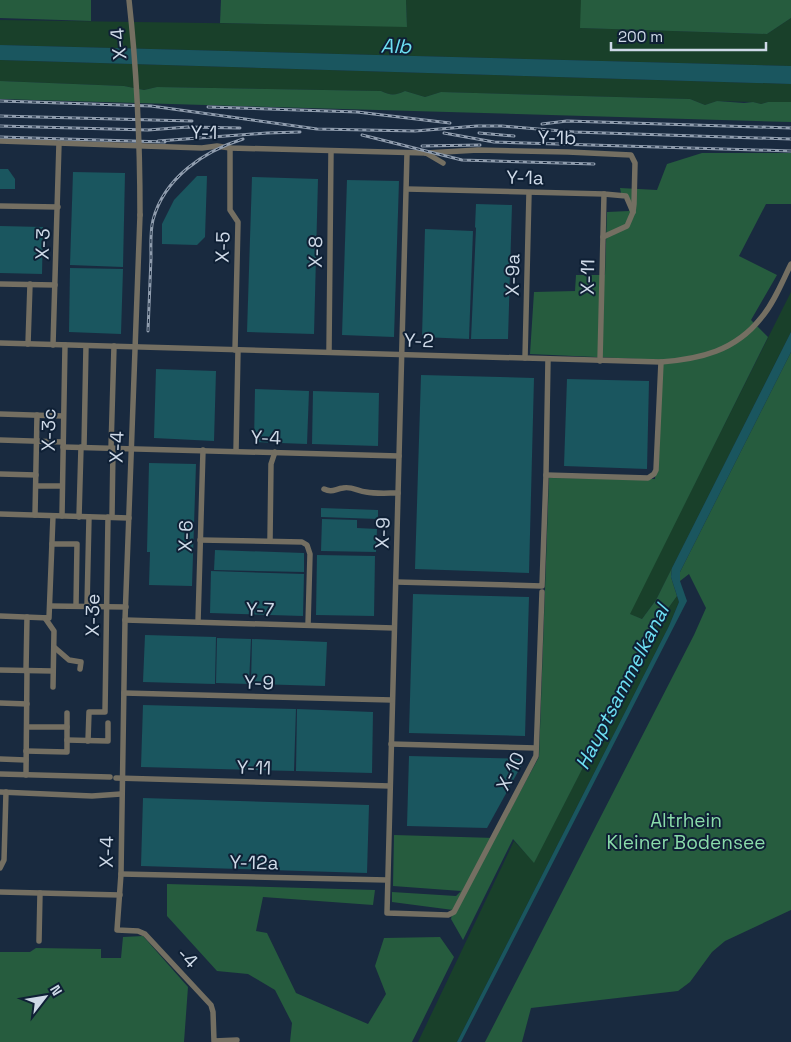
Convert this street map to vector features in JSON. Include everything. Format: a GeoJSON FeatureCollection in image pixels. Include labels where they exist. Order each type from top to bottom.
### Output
{"type":"FeatureCollection","features":[{"type":"Feature","properties":{"kind":"street","name":"X-4"},"geometry":{"type":"LineString","coordinates":[[120,895],[121,794],[116,778],[124,693],[140,214],[138,92],[129,0]]}},
{"type":"Feature","properties":{"kind":"street","name":"Y-1"},"geometry":{"type":"LineString","coordinates":[[0,141],[407,153]]}},
{"type":"Feature","properties":{"kind":"street","name":"X-3"},"geometry":{"type":"LineString","coordinates":[[53,345],[60,143]]}},
{"type":"Feature","properties":{"kind":"street","name":"X-5"},"geometry":{"type":"LineString","coordinates":[[230,148],[230,210],[238,222],[236,451]]}},
{"type":"Feature","properties":{"kind":"street","name":"Y-1b"},"geometry":{"type":"LineString","coordinates":[[407,153],[426,154],[478,150],[626,154],[633,158],[635,163],[633,212]]}},
{"type":"Feature","properties":{"kind":"street","name":"X-8"},"geometry":{"type":"LineString","coordinates":[[329,352],[331,152]]}},
{"type":"Feature","properties":{"kind":"street","name":"X-9"},"geometry":{"type":"LineString","coordinates":[[387,913],[407,153]]}},
{"type":"Feature","properties":{"kind":"street","name":"Y-1b"},"geometry":{"type":"LineString","coordinates":[[426,154],[443,163]]}},
{"type":"Feature","properties":{"kind":"street","name":"Y-1a"},"geometry":{"type":"LineString","coordinates":[[407,189],[626,196],[633,212]]}},
{"type":"Feature","properties":{"kind":"street","name":"X-9a"},"geometry":{"type":"LineString","coordinates":[[525,358],[529,193]]}},
{"type":"Feature","properties":{"kind":"street","name":"X-11"},"geometry":{"type":"LineString","coordinates":[[600,360],[604,194]]}},
{"type":"Feature","properties":{"kind":"street"},"geometry":{"type":"LineString","coordinates":[[0,206],[58,207]]}},
{"type":"Feature","properties":{"kind":"street"},"geometry":{"type":"LineString","coordinates":[[603,237],[626,226],[633,212]]}},
{"type":"Feature","properties":{"kind":"street","name":"Y-2"},"geometry":{"type":"LineString","coordinates":[[0,343],[661,362],[690,360],[719,350],[741,339],[761,318],[770,305],[791,264]]}},
{"type":"Feature","properties":{"kind":"street"},"geometry":{"type":"LineString","coordinates":[[0,284],[55,285]]}},
{"type":"Feature","properties":{"kind":"street"},"geometry":{"type":"LineString","coordinates":[[28,344],[30,284]]}},
{"type":"Feature","properties":{"kind":"street","name":"X-3c"},"geometry":{"type":"LineString","coordinates":[[62,516],[65,345]]}},
{"type":"Feature","properties":{"kind":"street"},"geometry":{"type":"LineString","coordinates":[[79,516],[86,346]]}},
{"type":"Feature","properties":{"kind":"street","name":"X-3e"},"geometry":{"type":"LineString","coordinates":[[88,740],[89,712],[105,712],[114,346]]}},
{"type":"Feature","properties":{"kind":"street","name":"X-10"},"geometry":{"type":"LineString","coordinates":[[387,913],[448,915],[454,912],[536,756],[546,476],[548,359]]}},
{"type":"Feature","properties":{"kind":"street"},"geometry":{"type":"LineString","coordinates":[[546,476],[648,478],[654,474],[656,470],[661,362]]}},
{"type":"Feature","properties":{"kind":"street"},"geometry":{"type":"LineString","coordinates":[[0,414],[64,416]]}},
{"type":"Feature","properties":{"kind":"street"},"geometry":{"type":"LineString","coordinates":[[35,515],[37,415]]}},
{"type":"Feature","properties":{"kind":"street","name":"Y-4"},"geometry":{"type":"LineString","coordinates":[[0,440],[37,441],[82,447],[399,456]]}},
{"type":"Feature","properties":{"kind":"street","name":"X-6"},"geometry":{"type":"LineString","coordinates":[[198,622],[202,450]]}},
{"type":"Feature","properties":{"kind":"street"},"geometry":{"type":"LineString","coordinates":[[270,542],[271,464],[275,452]]}},
{"type":"Feature","properties":{"kind":"street"},"geometry":{"type":"LineString","coordinates":[[0,474],[36,475]]}},
{"type":"Feature","properties":{"kind":"street"},"geometry":{"type":"LineString","coordinates":[[36,486],[62,486]]}},
{"type":"Feature","properties":{"kind":"street"},"geometry":{"type":"LineString","coordinates":[[324,489],[336,491],[344,487],[356,488],[366,492],[398,493]]}},
{"type":"Feature","properties":{"kind":"street"},"geometry":{"type":"LineString","coordinates":[[0,514],[129,518]]}},
{"type":"Feature","properties":{"kind":"street"},"geometry":{"type":"LineString","coordinates":[[53,516],[50,606],[47,618],[54,631],[53,687]]}},
{"type":"Feature","properties":{"kind":"street"},"geometry":{"type":"LineString","coordinates":[[87,606],[89,517]]}},
{"type":"Feature","properties":{"kind":"street"},"geometry":{"type":"LineString","coordinates":[[200,540],[302,542],[309,547],[308,625]]}},
{"type":"Feature","properties":{"kind":"street"},"geometry":{"type":"LineString","coordinates":[[52,544],[77,544],[76,606]]}},
{"type":"Feature","properties":{"kind":"street"},"geometry":{"type":"LineString","coordinates":[[396,582],[542,589]]}},
{"type":"Feature","properties":{"kind":"street"},"geometry":{"type":"LineString","coordinates":[[50,606],[126,607]]}},
{"type":"Feature","properties":{"kind":"street"},"geometry":{"type":"LineString","coordinates":[[0,616],[47,618]]}},
{"type":"Feature","properties":{"kind":"street"},"geometry":{"type":"LineString","coordinates":[[26,775],[27,617]]}},
{"type":"Feature","properties":{"kind":"street","name":"Y-7"},"geometry":{"type":"LineString","coordinates":[[125,620],[394,628]]}},
{"type":"Feature","properties":{"kind":"street"},"geometry":{"type":"LineString","coordinates":[[54,647],[69,660],[80,662],[80,669]]}},
{"type":"Feature","properties":{"kind":"street"},"geometry":{"type":"LineString","coordinates":[[0,670],[53,671]]}},
{"type":"Feature","properties":{"kind":"street","name":"Y-9"},"geometry":{"type":"LineString","coordinates":[[124,693],[392,700]]}},
{"type":"Feature","properties":{"kind":"street"},"geometry":{"type":"LineString","coordinates":[[0,703],[27,704]]}},
{"type":"Feature","properties":{"kind":"street"},"geometry":{"type":"LineString","coordinates":[[26,751],[67,752],[67,713]]}},
{"type":"Feature","properties":{"kind":"street"},"geometry":{"type":"LineString","coordinates":[[67,740],[108,741],[108,722]]}},
{"type":"Feature","properties":{"kind":"street"},"geometry":{"type":"LineString","coordinates":[[27,727],[67,727]]}},
{"type":"Feature","properties":{"kind":"street"},"geometry":{"type":"LineString","coordinates":[[391,744],[536,748]]}},
{"type":"Feature","properties":{"kind":"street"},"geometry":{"type":"LineString","coordinates":[[0,759],[26,760]]}},
{"type":"Feature","properties":{"kind":"street","name":"Y-11"},"geometry":{"type":"LineString","coordinates":[[0,774],[390,786]]}},
{"type":"Feature","properties":{"kind":"street"},"geometry":{"type":"LineString","coordinates":[[0,868],[4,860],[2,836],[3,792],[92,796],[121,794]]}},
{"type":"Feature","properties":{"kind":"street","name":"Y-12a"},"geometry":{"type":"LineString","coordinates":[[121,874],[388,880]]}},
{"type":"Feature","properties":{"kind":"street"},"geometry":{"type":"LineString","coordinates":[[0,892],[120,895]]}},
{"type":"Feature","properties":{"kind":"street"},"geometry":{"type":"LineString","coordinates":[[39,940],[40,893]]}},
{"type":"Feature","properties":{"kind":"street","name":"-4"},"geometry":{"type":"LineString","coordinates":[[120,895],[117,930],[138,931],[145,934],[207,998],[213,1012],[214,1041],[237,1040]]}},
{"type":"Feature","properties":{"kind":"shaded area"},"geometry":{"type":"Polygon","coordinates":[[[406,0],[581,0],[581,28],[767,34],[791,18],[791,66],[0,45],[0,20],[407,26],[406,0]]]}},
{"type":"Feature","properties":{"kind":"shaded area"},"geometry":{"type":"Polygon","coordinates":[[[0,45],[791,66],[791,84],[0,60],[0,45]]]}},
{"type":"Feature","properties":{"kind":"shaded area"},"geometry":{"type":"Polygon","coordinates":[[[0,60],[791,84],[791,102],[768,102],[761,104],[717,101],[705,105],[690,99],[441,92],[425,97],[405,91],[388,94],[381,91],[157,87],[144,90],[124,86],[0,81],[0,60]]]}},
{"type":"Feature","properties":{"kind":"shaded area"},"geometry":{"type":"Polygon","coordinates":[[[0,169],[8,169],[15,179],[15,189],[0,189],[0,169]]]}},
{"type":"Feature","properties":{"kind":"shaded area"},"geometry":{"type":"Polygon","coordinates":[[[73,172],[125,173],[123,267],[70,265],[73,172]]]}},
{"type":"Feature","properties":{"kind":"shaded area"},"geometry":{"type":"Polygon","coordinates":[[[197,176],[207,176],[205,237],[197,245],[162,244],[162,224],[174,200],[197,176]]]}},
{"type":"Feature","properties":{"kind":"shaded area"},"geometry":{"type":"Polygon","coordinates":[[[252,177],[318,179],[314,334],[247,332],[252,177]]]}},
{"type":"Feature","properties":{"kind":"shaded area"},"geometry":{"type":"Polygon","coordinates":[[[347,180],[399,181],[394,337],[342,335],[347,180]]]}},
{"type":"Feature","properties":{"kind":"shaded area"},"geometry":{"type":"Polygon","coordinates":[[[476,204],[512,205],[508,339],[471,339],[476,204]]]}},
{"type":"Feature","properties":{"kind":"shaded area"},"geometry":{"type":"Polygon","coordinates":[[[0,226],[43,227],[42,274],[0,273],[0,226]]]}},
{"type":"Feature","properties":{"kind":"shaded area"},"geometry":{"type":"Polygon","coordinates":[[[425,229],[473,231],[469,339],[422,337],[425,229]]]}},
{"type":"Feature","properties":{"kind":"shaded area"},"geometry":{"type":"Polygon","coordinates":[[[70,268],[123,269],[121,334],[69,332],[70,268]]]}},
{"type":"Feature","properties":{"kind":"shaded area"},"geometry":{"type":"Polygon","coordinates":[[[791,292],[791,332],[656,600],[642,619],[629,614],[791,292]]]}},
{"type":"Feature","properties":{"kind":"shaded area"},"geometry":{"type":"Polygon","coordinates":[[[791,332],[791,352],[680,572],[680,581],[687,601],[461,1042],[457,1042],[669,626],[679,602],[671,577],[672,568],[791,332]]]}},
{"type":"Feature","properties":{"kind":"shaded area"},"geometry":{"type":"Polygon","coordinates":[[[156,369],[216,371],[214,441],[154,438],[156,369]]]}},
{"type":"Feature","properties":{"kind":"shaded area"},"geometry":{"type":"Polygon","coordinates":[[[421,375],[534,378],[529,573],[415,569],[421,375]]]}},
{"type":"Feature","properties":{"kind":"shaded area"},"geometry":{"type":"Polygon","coordinates":[[[567,379],[649,381],[647,469],[564,466],[567,379]]]}},
{"type":"Feature","properties":{"kind":"shaded area"},"geometry":{"type":"Polygon","coordinates":[[[255,389],[309,391],[307,444],[254,442],[255,389]]]}},
{"type":"Feature","properties":{"kind":"shaded area"},"geometry":{"type":"Polygon","coordinates":[[[313,391],[379,393],[378,446],[312,444],[313,391]]]}},
{"type":"Feature","properties":{"kind":"shaded area"},"geometry":{"type":"Polygon","coordinates":[[[149,463],[196,464],[192,586],[149,585],[150,552],[147,552],[149,463]]]}},
{"type":"Feature","properties":{"kind":"shaded area"},"geometry":{"type":"Polygon","coordinates":[[[321,508],[378,510],[378,519],[321,517],[321,508]]]}},
{"type":"Feature","properties":{"kind":"shaded area"},"geometry":{"type":"Polygon","coordinates":[[[322,519],[357,520],[357,528],[377,529],[376,552],[321,551],[322,519]]]}},
{"type":"Feature","properties":{"kind":"shaded area"},"geometry":{"type":"Polygon","coordinates":[[[215,550],[304,553],[304,572],[214,570],[215,550]]]}},
{"type":"Feature","properties":{"kind":"shaded area"},"geometry":{"type":"Polygon","coordinates":[[[317,555],[375,556],[374,616],[316,615],[317,555]]]}},
{"type":"Feature","properties":{"kind":"shaded area"},"geometry":{"type":"Polygon","coordinates":[[[211,571],[304,574],[303,616],[210,613],[211,571]]]}},
{"type":"Feature","properties":{"kind":"shaded area"},"geometry":{"type":"Polygon","coordinates":[[[413,594],[529,597],[525,736],[409,733],[413,594]]]}},
{"type":"Feature","properties":{"kind":"shaded area"},"geometry":{"type":"Polygon","coordinates":[[[677,596],[679,602],[669,626],[457,1042],[418,1042],[514,841],[534,862],[656,625],[677,596]]]}},
{"type":"Feature","properties":{"kind":"shaded area"},"geometry":{"type":"Polygon","coordinates":[[[145,635],[216,637],[215,684],[143,682],[145,635]]]}},
{"type":"Feature","properties":{"kind":"shaded area"},"geometry":{"type":"Polygon","coordinates":[[[217,638],[251,639],[249,684],[216,683],[217,638]]]}},
{"type":"Feature","properties":{"kind":"shaded area"},"geometry":{"type":"Polygon","coordinates":[[[252,639],[327,642],[325,686],[251,684],[252,639]]]}},
{"type":"Feature","properties":{"kind":"shaded area"},"geometry":{"type":"Polygon","coordinates":[[[143,705],[296,709],[294,771],[141,767],[143,705]]]}},
{"type":"Feature","properties":{"kind":"shaded area"},"geometry":{"type":"Polygon","coordinates":[[[297,709],[373,712],[372,773],[296,771],[297,709]]]}},
{"type":"Feature","properties":{"kind":"shaded area"},"geometry":{"type":"Polygon","coordinates":[[[409,756],[525,759],[487,828],[407,826],[409,756]]]}},
{"type":"Feature","properties":{"kind":"shaded area"},"geometry":{"type":"Polygon","coordinates":[[[143,798],[369,805],[367,873],[141,866],[143,798]]]}},
{"type":"Feature","properties":{"kind":"green space"},"geometry":{"type":"Polygon","coordinates":[[[0,0],[91,0],[91,21],[0,18],[0,0]]]}},
{"type":"Feature","properties":{"kind":"green space"},"geometry":{"type":"Polygon","coordinates":[[[221,0],[406,0],[407,27],[220,23],[221,0]]]}},
{"type":"Feature","properties":{"kind":"green space"},"geometry":{"type":"Polygon","coordinates":[[[581,0],[791,0],[791,18],[767,34],[580,28],[581,0]]]}},
{"type":"Feature","properties":{"kind":"green space"},"geometry":{"type":"Polygon","coordinates":[[[0,81],[124,86],[144,90],[157,87],[381,91],[388,94],[405,91],[425,97],[441,92],[690,99],[705,105],[717,101],[761,104],[768,102],[791,102],[791,122],[0,99],[0,81]]]}},
{"type":"Feature","properties":{"kind":"green space"},"geometry":{"type":"Polygon","coordinates":[[[702,153],[791,153],[791,204],[766,204],[739,256],[777,275],[751,320],[768,337],[630,614],[642,619],[656,600],[672,568],[671,577],[677,596],[656,625],[534,863],[513,839],[463,940],[451,919],[453,910],[392,902],[392,892],[456,896],[461,891],[393,886],[394,835],[495,838],[539,757],[549,478],[655,479],[661,360],[530,354],[534,292],[575,291],[576,275],[605,275],[607,212],[629,211],[628,197],[621,193],[620,188],[657,190],[667,164],[702,153]]]}},
{"type":"Feature","properties":{"kind":"green space","name":"Altrhein Kleiner Bodensee"},"geometry":{"type":"Polygon","coordinates":[[[791,352],[791,910],[725,941],[712,952],[690,982],[678,991],[531,1008],[522,1042],[485,1042],[694,635],[706,608],[689,574],[680,581],[680,572],[791,352]]]}},
{"type":"Feature","properties":{"kind":"green space"},"geometry":{"type":"Polygon","coordinates":[[[167,884],[375,890],[373,905],[263,897],[256,931],[267,933],[296,993],[368,1024],[386,994],[375,966],[384,938],[440,937],[454,957],[412,1042],[290,1042],[292,1023],[275,990],[248,974],[217,971],[167,916],[167,884]]]}},
{"type":"Feature","properties":{"kind":"green space"},"geometry":{"type":"Polygon","coordinates":[[[143,936],[188,987],[184,1042],[0,1042],[0,952],[30,952],[36,948],[101,949],[101,958],[121,958],[123,937],[143,936]]]}},
{"type":"Feature","properties":{"kind":"railway"},"geometry":{"type":"LineString","coordinates":[[0,101],[151,106],[317,129],[415,131],[502,126],[574,132],[791,139]]}},
{"type":"Feature","properties":{"kind":"railway"},"geometry":{"type":"LineString","coordinates":[[208,107],[357,112],[450,123]]}},
{"type":"Feature","properties":{"kind":"railway"},"geometry":{"type":"LineString","coordinates":[[0,116],[192,121]]}},
{"type":"Feature","properties":{"kind":"railway"},"geometry":{"type":"LineString","coordinates":[[542,124],[567,121],[791,128]]}},
{"type":"Feature","properties":{"kind":"railway"},"geometry":{"type":"LineString","coordinates":[[0,126],[148,130],[188,127],[240,128]]}},
{"type":"Feature","properties":{"kind":"railway"},"geometry":{"type":"LineString","coordinates":[[158,141],[300,132]]}},
{"type":"Feature","properties":{"kind":"railway"},"geometry":{"type":"LineString","coordinates":[[444,133],[494,142],[791,151]]}},
{"type":"Feature","properties":{"kind":"railway"},"geometry":{"type":"LineString","coordinates":[[479,133],[514,136]]}},
{"type":"Feature","properties":{"kind":"railway"},"geometry":{"type":"LineString","coordinates":[[362,135],[462,160],[594,164]]}},
{"type":"Feature","properties":{"kind":"railway"},"geometry":{"type":"LineString","coordinates":[[0,137],[165,142]]}},
{"type":"Feature","properties":{"kind":"railway"},"geometry":{"type":"LineString","coordinates":[[148,331],[151,229],[158,205],[166,191],[188,168],[214,151],[243,139]]}},
{"type":"Feature","properties":{"kind":"railway"},"geometry":{"type":"LineString","coordinates":[[422,146],[480,145]]}},
{"type":"Feature","properties":{"kind":"water label","name":"Alb"},"geometry":{"type":"Point","coordinates":[396,46]}},
{"type":"Feature","properties":{"kind":"water label","name":"Hauptsammelkanal"},"geometry":{"type":"Point","coordinates":[622,687]}}]}
